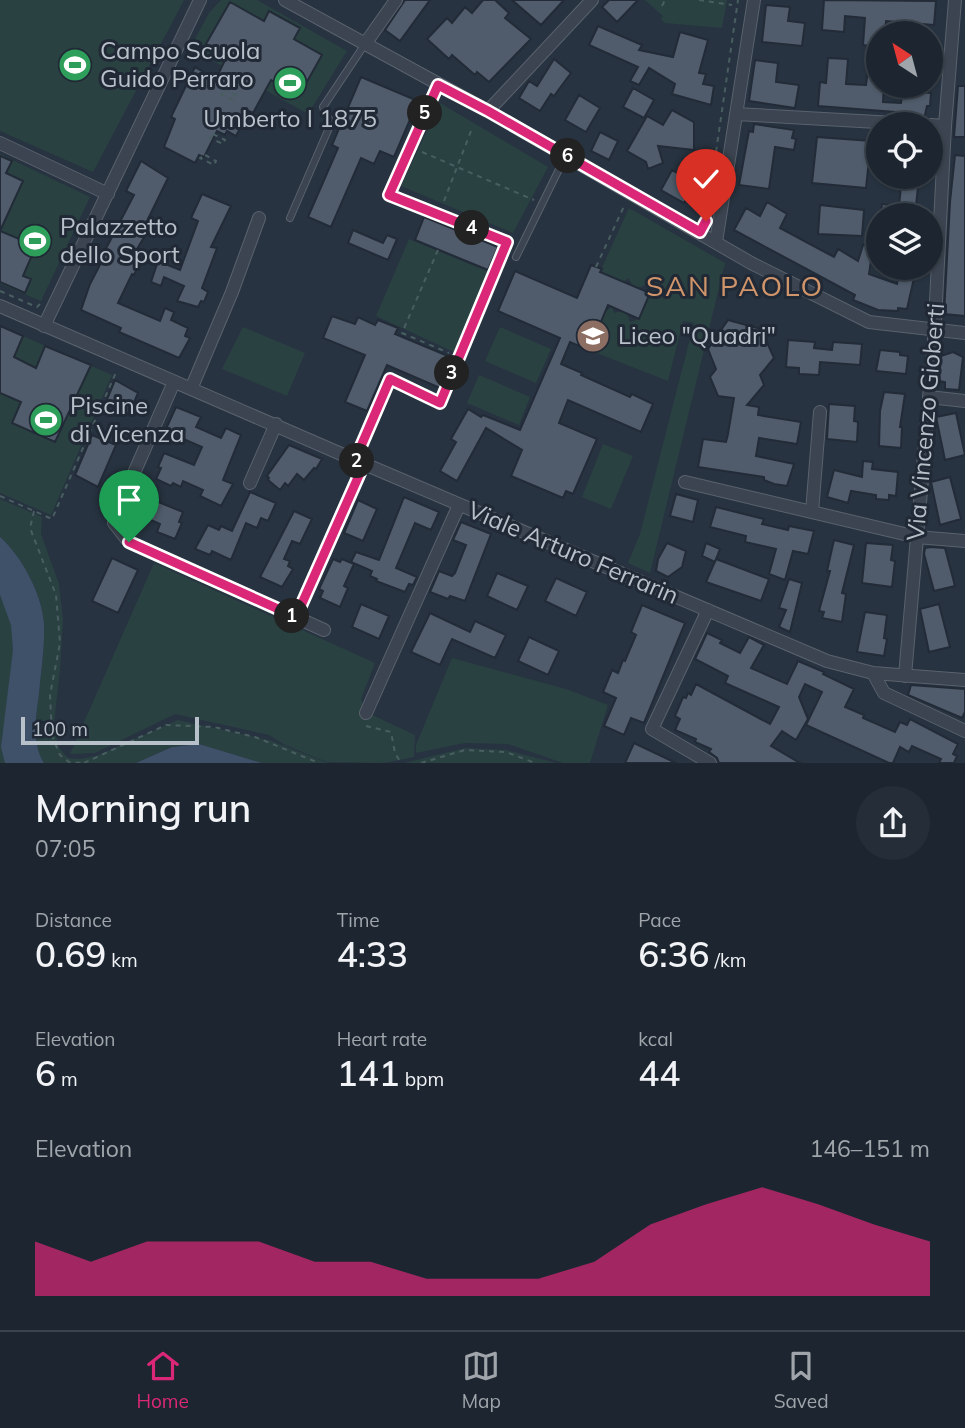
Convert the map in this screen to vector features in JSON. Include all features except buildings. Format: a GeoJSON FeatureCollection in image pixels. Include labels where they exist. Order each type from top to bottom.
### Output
{"type":"FeatureCollection","features":[{"type":"Feature","properties":{"kind":"street"},"geometry":{"type":"LineString","coordinates":[[44,326],[200,0]]}},
{"type":"Feature","properties":{"kind":"street"},"geometry":{"type":"LineString","coordinates":[[285,0],[566,155],[751,263],[869,323],[965,334]]}},
{"type":"Feature","properties":{"kind":"street"},"geometry":{"type":"LineString","coordinates":[[365,44],[396,0]]}},
{"type":"Feature","properties":{"kind":"street"},"geometry":{"type":"LineString","coordinates":[[488,111],[592,0]]}},
{"type":"Feature","properties":{"kind":"street"},"geometry":{"type":"LineString","coordinates":[[716,242],[754,0]]}},
{"type":"Feature","properties":{"kind":"street","name":"Via Vincenzo Gioberti"},"geometry":{"type":"LineString","coordinates":[[905,676],[934,331],[956,0]]}},
{"type":"Feature","properties":{"kind":"street"},"geometry":{"type":"LineString","coordinates":[[736,114],[866,121]]}},
{"type":"Feature","properties":{"kind":"street"},"geometry":{"type":"LineString","coordinates":[[0,144],[108,194]]}},
{"type":"Feature","properties":{"kind":"street"},"geometry":{"type":"LineString","coordinates":[[191,389],[232,292],[259,218]]}},
{"type":"Feature","properties":{"kind":"street","name":"Viale Arturo Ferrarin"},"geometry":{"type":"LineString","coordinates":[[0,306],[827,662],[873,673],[965,680]]}},
{"type":"Feature","properties":{"kind":"street"},"geometry":{"type":"LineString","coordinates":[[174,382],[114,523],[129,542],[324,629]]}},
{"type":"Feature","properties":{"kind":"street"},"geometry":{"type":"LineString","coordinates":[[929,397],[965,401]]}},
{"type":"Feature","properties":{"kind":"street"},"geometry":{"type":"LineString","coordinates":[[812,512],[820,412]]}},
{"type":"Feature","properties":{"kind":"street"},"geometry":{"type":"LineString","coordinates":[[250,483],[276,424]]}},
{"type":"Feature","properties":{"kind":"street"},"geometry":{"type":"LineString","coordinates":[[296,617],[359,462]]}},
{"type":"Feature","properties":{"kind":"street"},"geometry":{"type":"LineString","coordinates":[[685,482],[916,537],[965,541]]}},
{"type":"Feature","properties":{"kind":"street"},"geometry":{"type":"LineString","coordinates":[[366,713],[459,505]]}},
{"type":"Feature","properties":{"kind":"street"},"geometry":{"type":"LineString","coordinates":[[708,610],[652,729],[710,763]]}},
{"type":"Feature","properties":{"kind":"street"},"geometry":{"type":"LineString","coordinates":[[873,673],[884,693],[965,731]]}},
{"type":"Feature","properties":{"kind":"lane"},"geometry":{"type":"LineString","coordinates":[[290,218],[329,128],[331,121],[323,107],[365,44]]}},
{"type":"Feature","properties":{"kind":"lane"},"geometry":{"type":"LineString","coordinates":[[359,462],[390,379],[440,403],[507,242],[389,195],[438,85]]}},
{"type":"Feature","properties":{"kind":"lane"},"geometry":{"type":"LineString","coordinates":[[516,257],[566,155]]}},
{"type":"Feature","properties":{"kind":"path"},"geometry":{"type":"LineString","coordinates":[[662,6],[667,0]]}},
{"type":"Feature","properties":{"kind":"path"},"geometry":{"type":"LineString","coordinates":[[699,0],[732,5]]}},
{"type":"Feature","properties":{"kind":"path"},"geometry":{"type":"LineString","coordinates":[[700,232],[706,221],[738,0]]}},
{"type":"Feature","properties":{"kind":"path"},"geometry":{"type":"LineString","coordinates":[[444,201],[471,131]]}},
{"type":"Feature","properties":{"kind":"path"},"geometry":{"type":"LineString","coordinates":[[422,152],[541,204]]}},
{"type":"Feature","properties":{"kind":"path"},"geometry":{"type":"LineString","coordinates":[[596,267],[631,192]]}},
{"type":"Feature","properties":{"kind":"path"},"geometry":{"type":"LineString","coordinates":[[438,250],[402,333],[449,353]]}},
{"type":"Feature","properties":{"kind":"path"},"geometry":{"type":"LineString","coordinates":[[0,291],[37,307],[46,299]]}},
{"type":"Feature","properties":{"kind":"path"},"geometry":{"type":"LineString","coordinates":[[0,496],[52,519],[117,371],[116,366]]}},
{"type":"Feature","properties":{"kind":"path"},"geometry":{"type":"LineString","coordinates":[[34,510],[30,528],[56,595],[60,643],[50,695],[52,736],[60,755],[69,762],[83,763],[166,725],[224,729],[255,737],[319,763]]}},
{"type":"Feature","properties":{"kind":"path"},"geometry":{"type":"LineString","coordinates":[[421,763],[465,750],[506,752],[535,763]]}},
{"type":"Feature","properties":{"kind":"path"},"geometry":{"type":"LineString","coordinates":[[396,752],[401,763]]}},
{"type":"Feature","properties":{"kind":"green space","name":"Campo Scuola Guido Perraro"},"geometry":{"type":"Polygon","coordinates":[[[0,0],[184,0],[93,172],[0,131],[0,0]]]}},
{"type":"Feature","properties":{"kind":"green space","name":"Umberto I 1875"},"geometry":{"type":"Polygon","coordinates":[[[221,0],[257,0],[347,51],[308,114],[190,48],[209,13],[221,0]]]}},
{"type":"Feature","properties":{"kind":"green space"},"geometry":{"type":"Polygon","coordinates":[[[645,0],[727,0],[722,28],[665,23],[661,19],[663,16],[645,0]]]}},
{"type":"Feature","properties":{"kind":"green space"},"geometry":{"type":"Polygon","coordinates":[[[440,103],[548,167],[513,233],[401,186],[440,103]]]}},
{"type":"Feature","properties":{"kind":"green space","name":"Palazzetto dello Sport"},"geometry":{"type":"Polygon","coordinates":[[[0,154],[90,197],[41,301],[0,284],[0,154]]]}},
{"type":"Feature","properties":{"kind":"green space"},"geometry":{"type":"Polygon","coordinates":[[[629,208],[725,263],[650,573],[628,563],[640,534],[694,323],[683,321],[668,381],[589,350],[606,311],[612,307],[614,313],[627,313],[630,322],[639,319],[650,293],[647,284],[639,288],[632,285],[629,278],[623,282],[600,272],[629,208]]]}},
{"type":"Feature","properties":{"kind":"green space"},"geometry":{"type":"Polygon","coordinates":[[[409,239],[489,272],[456,353],[376,316],[409,239]]]}},
{"type":"Feature","properties":{"kind":"green space","name":"Piscine di Vicenza"},"geometry":{"type":"Polygon","coordinates":[[[0,326],[112,375],[51,515],[0,493],[0,326]]]}},
{"type":"Feature","properties":{"kind":"green space"},"geometry":{"type":"Polygon","coordinates":[[[243,327],[305,353],[287,396],[222,369],[243,327]]]}},
{"type":"Feature","properties":{"kind":"green space"},"geometry":{"type":"Polygon","coordinates":[[[500,327],[551,349],[536,383],[485,361],[500,327]]]}},
{"type":"Feature","properties":{"kind":"green space"},"geometry":{"type":"Polygon","coordinates":[[[479,375],[530,397],[519,425],[467,403],[479,375]]]}},
{"type":"Feature","properties":{"kind":"green space"},"geometry":{"type":"Polygon","coordinates":[[[603,444],[633,456],[611,509],[582,497],[603,444]]]}},
{"type":"Feature","properties":{"kind":"green space"},"geometry":{"type":"Polygon","coordinates":[[[0,499],[42,517],[41,534],[59,584],[63,619],[54,723],[58,746],[65,755],[79,759],[96,756],[178,720],[269,740],[328,763],[262,763],[199,744],[172,747],[136,763],[44,763],[37,747],[36,729],[44,623],[39,600],[29,576],[0,537],[0,499]]]}},
{"type":"Feature","properties":{"kind":"green space"},"geometry":{"type":"Polygon","coordinates":[[[154,563],[375,663],[361,699],[366,712],[415,735],[414,757],[384,763],[327,762],[285,745],[269,735],[175,714],[95,753],[70,754],[154,563]]]}},
{"type":"Feature","properties":{"kind":"green space"},"geometry":{"type":"Polygon","coordinates":[[[0,595],[11,622],[13,641],[4,734],[5,763],[0,763],[0,595]]]}},
{"type":"Feature","properties":{"kind":"green space"},"geometry":{"type":"Polygon","coordinates":[[[452,658],[566,689],[608,705],[590,763],[563,763],[508,744],[465,743],[416,753],[416,745],[452,658]]]}},
{"type":"Feature","properties":{"kind":"green space"},"geometry":{"type":"Polygon","coordinates":[[[465,748],[506,750],[556,763],[404,763],[465,748]]]}},
{"type":"Feature","properties":{"kind":"water"},"geometry":{"type":"Polygon","coordinates":[[[0,537],[29,576],[42,612],[44,641],[36,729],[37,747],[44,763],[5,763],[1,747],[13,650],[11,625],[0,595],[0,537]]]}},
{"type":"Feature","properties":{"kind":"water"},"geometry":{"type":"Polygon","coordinates":[[[199,744],[262,763],[136,763],[172,747],[199,744]]]}},
{"type":"Feature","properties":{"kind":"place","name":"Campo Scuola Guido Perraro"},"geometry":{"type":"Point","coordinates":[75,65]}},
{"type":"Feature","properties":{"kind":"place","name":"Umberto I 1875"},"geometry":{"type":"Point","coordinates":[290,83]}},
{"type":"Feature","properties":{"kind":"place","name":"Palazzetto dello Sport"},"geometry":{"type":"Point","coordinates":[35,241]}},
{"type":"Feature","properties":{"kind":"place","name":"Liceo \"Quadri\""},"geometry":{"type":"Point","coordinates":[593,336]}},
{"type":"Feature","properties":{"kind":"place","name":"Piscine di Vicenza"},"geometry":{"type":"Point","coordinates":[46,420]}},
{"type":"Feature","properties":{"kind":"district","name":"SAN PAOLO"},"geometry":{"type":"Point","coordinates":[735,286]}},
{"type":"Feature","properties":{"kind":"route"},"geometry":{"type":"LineString","coordinates":[[129,542],[296,617],[364,464],[355,460],[390,379],[440,403],[507,242],[389,195],[438,85],[700,232],[706,221]]}}]}
